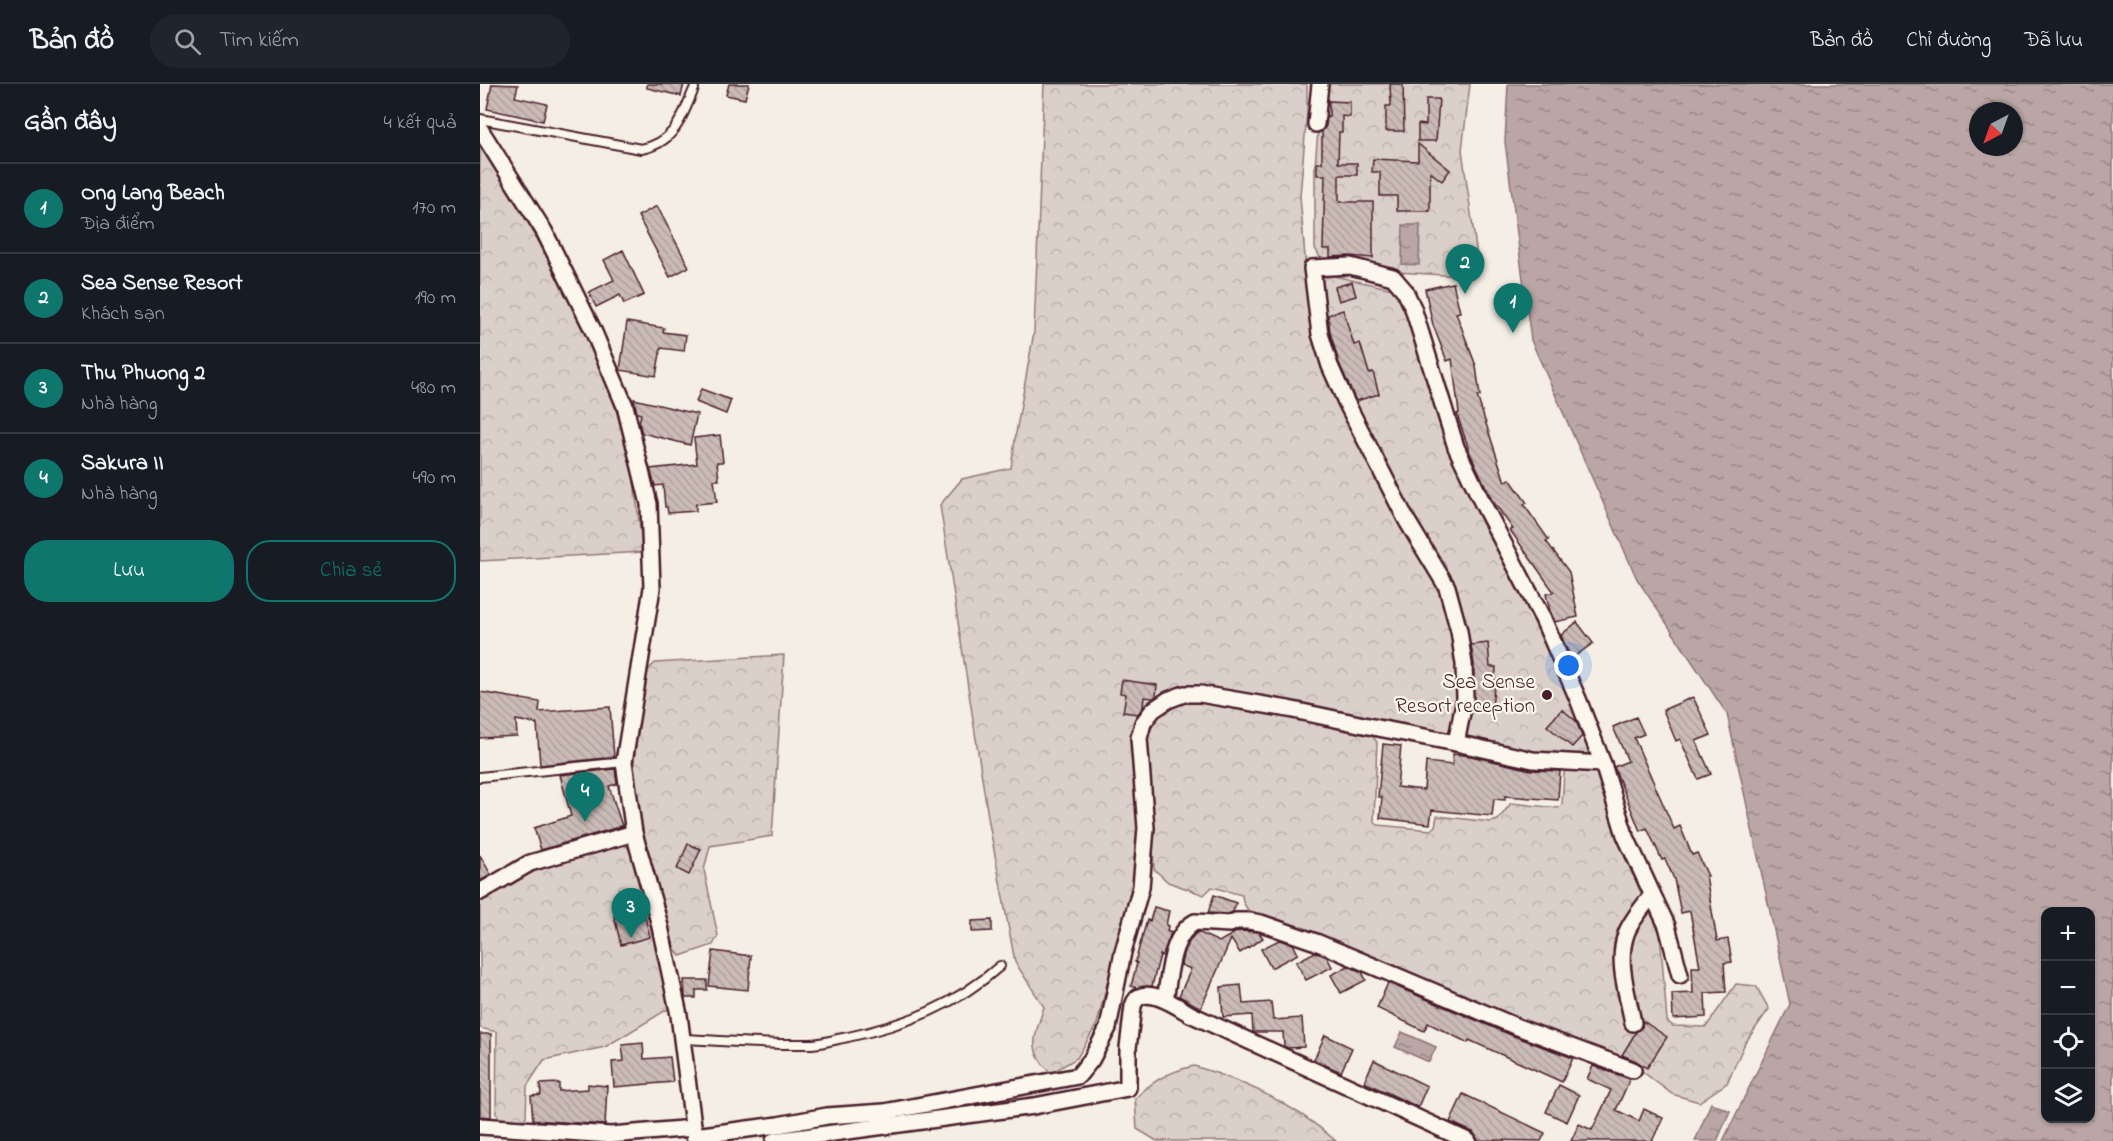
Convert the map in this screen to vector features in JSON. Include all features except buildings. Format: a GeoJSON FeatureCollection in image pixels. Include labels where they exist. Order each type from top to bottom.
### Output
{"type":"FeatureCollection","features":[{"type":"Feature","properties":{"kind":"street"},"geometry":{"type":"LineString","coordinates":[[1316,124],[1320,84]]}},
{"type":"Feature","properties":{"kind":"street"},"geometry":{"type":"LineString","coordinates":[[480,129],[544,231],[592,328],[625,406],[649,504],[652,588],[624,762],[634,833],[659,922],[683,1039],[695,1135]]}},
{"type":"Feature","properties":{"kind":"street"},"geometry":{"type":"LineString","coordinates":[[1456,743],[1465,698],[1464,663],[1459,631],[1447,587],[1407,521],[1329,366],[1320,334],[1312,268],[1350,266],[1393,277],[1405,291],[1417,319],[1456,447],[1543,619],[1578,699],[1603,764],[1625,835],[1667,926],[1680,975]]}},
{"type":"Feature","properties":{"kind":"street"},"geometry":{"type":"LineString","coordinates":[[480,1126],[611,1134],[695,1135],[778,1125],[826,1116],[884,1112],[1078,1076],[1092,1059],[1108,1028],[1123,952],[1141,887],[1146,828],[1139,738],[1143,723],[1153,710],[1168,700],[1184,694],[1200,694],[1288,709],[1549,763],[1603,764]]}},
{"type":"Feature","properties":{"kind":"street"},"geometry":{"type":"LineString","coordinates":[[480,892],[530,863],[634,833]]}},
{"type":"Feature","properties":{"kind":"street"},"geometry":{"type":"LineString","coordinates":[[1633,1023],[1622,966],[1625,935],[1652,895]]}},
{"type":"Feature","properties":{"kind":"street"},"geometry":{"type":"LineString","coordinates":[[1165,1000],[1176,943],[1190,924],[1195,922],[1230,924],[1236,921],[1261,922],[1316,942],[1515,1026],[1633,1070]]}},
{"type":"Feature","properties":{"kind":"street"},"geometry":{"type":"LineString","coordinates":[[774,1141],[1034,1106],[1128,1088],[1128,1048],[1135,1000],[1142,996],[1165,1000],[1190,1014],[1468,1141]]}},
{"type":"Feature","properties":{"kind":"lane"},"geometry":{"type":"LineString","coordinates":[[480,119],[641,149],[661,142],[675,130],[694,89]]}},
{"type":"Feature","properties":{"kind":"lane"},"geometry":{"type":"LineString","coordinates":[[480,777],[624,762]]}},
{"type":"Feature","properties":{"kind":"lane"},"geometry":{"type":"LineString","coordinates":[[683,1039],[814,1044],[876,1031],[946,1005],[986,979],[1000,966]]}},
{"type":"Feature","properties":{"kind":"green space"},"geometry":{"type":"Polygon","coordinates":[[[1044,84],[1307,84],[1300,196],[1306,270],[1393,289],[1408,307],[1438,397],[1539,619],[1592,751],[1585,759],[1555,759],[1200,686],[1182,687],[1149,708],[1134,727],[1139,826],[1133,881],[1097,1024],[1077,1058],[1051,1073],[1043,1065],[1035,1050],[1036,1035],[1044,1007],[1015,962],[989,823],[940,505],[962,479],[1011,468],[1034,332],[1044,84]]]}},
{"type":"Feature","properties":{"kind":"green space"},"geometry":{"type":"Polygon","coordinates":[[[1322,84],[1470,84],[1462,150],[1479,270],[1475,277],[1397,272],[1393,267],[1322,261],[1315,248],[1315,166],[1322,84]]]}},
{"type":"Feature","properties":{"kind":"green space"},"geometry":{"type":"Polygon","coordinates":[[[480,142],[570,299],[609,385],[632,466],[643,552],[480,561],[480,142]]]}},
{"type":"Feature","properties":{"kind":"green space"},"geometry":{"type":"Polygon","coordinates":[[[784,655],[772,836],[710,846],[704,870],[718,936],[713,945],[680,956],[674,947],[643,844],[633,769],[644,674],[655,663],[784,655]]]}},
{"type":"Feature","properties":{"kind":"green space"},"geometry":{"type":"Polygon","coordinates":[[[1184,701],[1255,708],[1372,736],[1377,742],[1374,822],[1378,825],[1431,830],[1435,826],[1437,816],[1491,822],[1498,820],[1511,803],[1558,808],[1562,805],[1564,773],[1570,768],[1595,769],[1601,778],[1622,851],[1660,933],[1667,1021],[1673,1026],[1706,1027],[1736,984],[1756,986],[1769,1009],[1745,1043],[1727,1083],[1699,1102],[1672,1094],[1635,1066],[1249,912],[1242,895],[1212,887],[1204,895],[1168,882],[1154,869],[1147,736],[1160,713],[1184,701]]]}},
{"type":"Feature","properties":{"kind":"green space"},"geometry":{"type":"Polygon","coordinates":[[[621,843],[632,850],[654,921],[673,1006],[605,1047],[544,1060],[527,1086],[526,1117],[521,1123],[501,1120],[496,1113],[497,1032],[480,1028],[480,901],[510,882],[528,874],[621,843]]]}},
{"type":"Feature","properties":{"kind":"green space"},"geometry":{"type":"Polygon","coordinates":[[[1194,1066],[1232,1079],[1269,1096],[1321,1128],[1336,1141],[1157,1141],[1137,1129],[1135,1099],[1147,1087],[1162,1078],[1194,1066]]]}},
{"type":"Feature","properties":{"kind":"water"},"geometry":{"type":"Polygon","coordinates":[[[1508,84],[2113,84],[2113,1141],[1723,1141],[1790,1004],[1727,714],[1637,579],[1531,340],[1505,142],[1508,84]]]}},
{"type":"Feature","properties":{"kind":"water"},"geometry":{"type":"Polygon","coordinates":[[[1403,225],[1420,225],[1419,265],[1402,264],[1403,225]]]}},
{"type":"Feature","properties":{"kind":"water"},"geometry":{"type":"Polygon","coordinates":[[[1402,1032],[1436,1047],[1429,1062],[1395,1047],[1402,1032]]]}},
{"type":"Feature","properties":{"kind":"water"},"geometry":{"type":"Polygon","coordinates":[[[1711,1103],[1730,1111],[1717,1141],[1695,1141],[1711,1103]]]}},
{"type":"Feature","properties":{"kind":"place","name":"Sea Sense Resort"},"geometry":{"type":"Point","coordinates":[1465,294]}},
{"type":"Feature","properties":{"kind":"place","name":"Ong Lang Beach"},"geometry":{"type":"Point","coordinates":[1513,333]}},
{"type":"Feature","properties":{"kind":"place","name":"Sea Sense Resort reception"},"geometry":{"type":"Point","coordinates":[1547,695]}},
{"type":"Feature","properties":{"kind":"place","name":"Sakura II"},"geometry":{"type":"Point","coordinates":[585,822]}},
{"type":"Feature","properties":{"kind":"place","name":"Thu Phuong 2"},"geometry":{"type":"Point","coordinates":[631,938]}}]}
